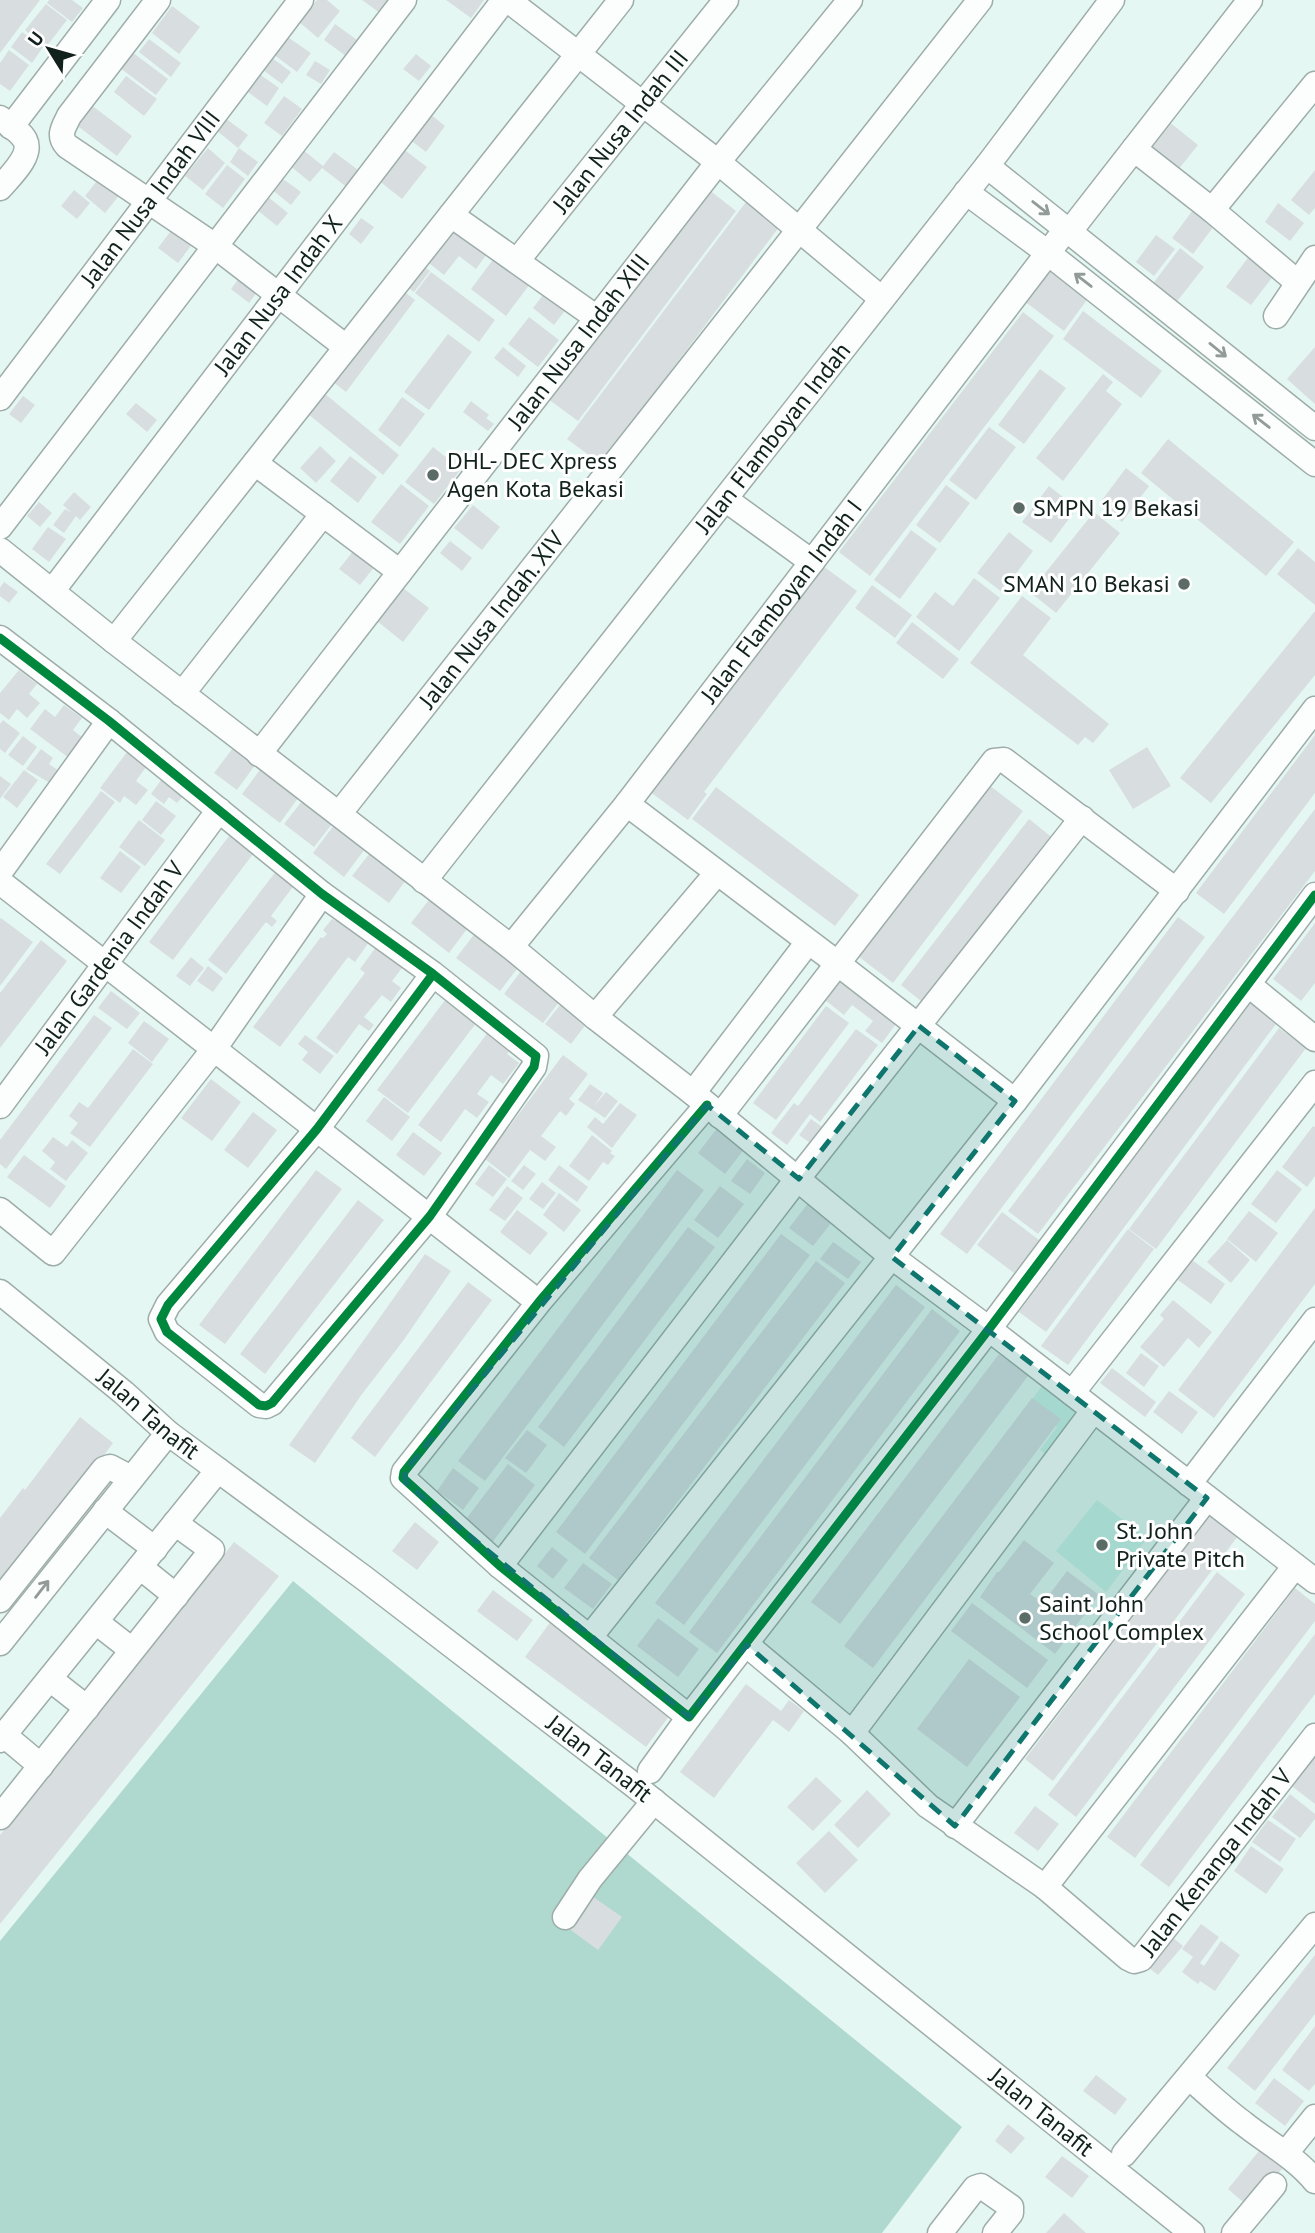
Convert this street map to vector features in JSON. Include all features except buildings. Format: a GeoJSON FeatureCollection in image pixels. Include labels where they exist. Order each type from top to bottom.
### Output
{"type":"FeatureCollection","features":[{"type":"Feature","properties":{"kind":"street"},"geometry":{"type":"LineString","coordinates":[[0,188],[21,162],[26,149],[26,141],[5,122],[108,0]]}},
{"type":"Feature","properties":{"kind":"street"},"geometry":{"type":"LineString","coordinates":[[158,0],[69,116],[61,138],[67,146],[215,246],[346,348]]}},
{"type":"Feature","properties":{"kind":"street","name":"Jalan Nusa Indah VIII"},"geometry":{"type":"LineString","coordinates":[[0,398],[301,0]]}},
{"type":"Feature","properties":{"kind":"street"},"geometry":{"type":"LineString","coordinates":[[0,527],[404,0]]}},
{"type":"Feature","properties":{"kind":"street"},"geometry":{"type":"LineString","coordinates":[[506,0],[718,162],[882,299]]}},
{"type":"Feature","properties":{"kind":"street","name":"Jalan Nusa Indah X"},"geometry":{"type":"LineString","coordinates":[[53,590],[506,0]]}},
{"type":"Feature","properties":{"kind":"street"},"geometry":{"type":"LineString","coordinates":[[114,641],[621,0]]}},
{"type":"Feature","properties":{"kind":"street","name":"Jalan Nusa Indah III"},"geometry":{"type":"LineString","coordinates":[[517,261],[726,0]]}},
{"type":"Feature","properties":{"kind":"street","name":"Jalan Nusa Indah XIII"},"geometry":{"type":"LineString","coordinates":[[259,754],[718,162],[850,0]]}},
{"type":"Feature","properties":{"kind":"street","name":"Jalan Nusa Indah. XIV"},"geometry":{"type":"LineString","coordinates":[[339,814],[980,0]]}},
{"type":"Feature","properties":{"kind":"street","name":"Jalan Flamboyan Indah"},"geometry":{"type":"LineString","coordinates":[[428,876],[967,192],[1112,0]]}},
{"type":"Feature","properties":{"kind":"street","name":"Jalan Flamboyan Indah I"},"geometry":{"type":"LineString","coordinates":[[511,947],[626,804],[1048,253],[1134,149],[1250,0]]}},
{"type":"Feature","properties":{"kind":"street"},"geometry":{"type":"LineString","coordinates":[[1212,210],[1315,84]]}},
{"type":"Feature","properties":{"kind":"street"},"geometry":{"type":"LineString","coordinates":[[1134,149],[1297,282]]}},
{"type":"Feature","properties":{"kind":"street"},"geometry":{"type":"LineString","coordinates":[[987,166],[1315,428]]}},
{"type":"Feature","properties":{"kind":"street"},"geometry":{"type":"LineString","coordinates":[[967,192],[1315,464]]}},
{"type":"Feature","properties":{"kind":"street"},"geometry":{"type":"LineString","coordinates":[[451,215],[597,318]]}},
{"type":"Feature","properties":{"kind":"street"},"geometry":{"type":"LineString","coordinates":[[1276,316],[1315,258]]}},
{"type":"Feature","properties":{"kind":"street"},"geometry":{"type":"LineString","coordinates":[[255,463],[400,572]]}},
{"type":"Feature","properties":{"kind":"street"},"geometry":{"type":"LineString","coordinates":[[725,499],[812,562]]}},
{"type":"Feature","properties":{"kind":"street"},"geometry":{"type":"LineString","coordinates":[[182,694],[323,514]]}},
{"type":"Feature","properties":{"kind":"street"},"geometry":{"type":"LineString","coordinates":[[0,550],[259,754],[428,876],[595,1017],[799,1179],[892,1257],[1305,1574],[1045,1887],[928,1806],[852,1733],[747,1645]]}},
{"type":"Feature","properties":{"kind":"street"},"geometry":{"type":"LineString","coordinates":[[0,638],[109,722],[321,894],[433,974],[536,1056],[534,1066],[430,1216],[272,1403],[259,1405],[167,1332],[161,1320],[167,1305],[317,1129],[433,974]]}},
{"type":"Feature","properties":{"kind":"street"},"geometry":{"type":"LineString","coordinates":[[590,1637],[1015,1101],[1315,709]]}},
{"type":"Feature","properties":{"kind":"street"},"geometry":{"type":"LineString","coordinates":[[0,872],[109,722]]}},
{"type":"Feature","properties":{"kind":"street"},"geometry":{"type":"LineString","coordinates":[[689,1717],[500,1566],[406,1483],[402,1478],[404,1472],[539,1302],[706,1105],[837,962],[994,761],[1004,760],[1177,891]]}},
{"type":"Feature","properties":{"kind":"street"},"geometry":{"type":"LineString","coordinates":[[626,804],[837,962],[1015,1101]]}},
{"type":"Feature","properties":{"kind":"street","name":"Jalan Gardenia Indah V"},"geometry":{"type":"LineString","coordinates":[[0,1106],[219,810]]}},
{"type":"Feature","properties":{"kind":"street"},"geometry":{"type":"LineString","coordinates":[[500,1566],[1082,818]]}},
{"type":"Feature","properties":{"kind":"street"},"geometry":{"type":"LineString","coordinates":[[595,1017],[717,873]]}},
{"type":"Feature","properties":{"kind":"street"},"geometry":{"type":"LineString","coordinates":[[0,882],[528,1294]]}},
{"type":"Feature","properties":{"kind":"street"},"geometry":{"type":"LineString","coordinates":[[0,1210],[52,1253],[214,1049],[321,894]]}},
{"type":"Feature","properties":{"kind":"street"},"geometry":{"type":"LineString","coordinates":[[650,1772],[689,1717],[989,1329],[1315,895]]}},
{"type":"Feature","properties":{"kind":"street"},"geometry":{"type":"LineString","coordinates":[[706,1105],[808,942]]}},
{"type":"Feature","properties":{"kind":"street"},"geometry":{"type":"LineString","coordinates":[[1249,985],[1315,1039]]}},
{"type":"Feature","properties":{"kind":"street"},"geometry":{"type":"LineString","coordinates":[[1072,1393],[1315,1083]]}},
{"type":"Feature","properties":{"kind":"street","name":"Jalan Tanafit"},"geometry":{"type":"LineString","coordinates":[[0,1292],[124,1393],[168,1433],[654,1801],[1192,2233]]}},
{"type":"Feature","properties":{"kind":"street"},"geometry":{"type":"LineString","coordinates":[[955,1826],[1198,1491],[1315,1321]]}},
{"type":"Feature","properties":{"kind":"street"},"geometry":{"type":"LineString","coordinates":[[852,1733],[1094,1411]]}},
{"type":"Feature","properties":{"kind":"street"},"geometry":{"type":"LineString","coordinates":[[0,1643],[168,1433]]}},
{"type":"Feature","properties":{"kind":"street"},"geometry":{"type":"LineString","coordinates":[[0,1600],[104,1469],[110,1467],[131,1478]]}},
{"type":"Feature","properties":{"kind":"street"},"geometry":{"type":"LineString","coordinates":[[41,1766],[2,1738],[218,1470]]}},
{"type":"Feature","properties":{"kind":"street"},"geometry":{"type":"LineString","coordinates":[[105,1511],[147,1558],[176,1596]]}},
{"type":"Feature","properties":{"kind":"street"},"geometry":{"type":"LineString","coordinates":[[68,1515],[88,1531]]}},
{"type":"Feature","properties":{"kind":"street"},"geometry":{"type":"LineString","coordinates":[[0,1817],[212,1550],[175,1523]]}},
{"type":"Feature","properties":{"kind":"street"},"geometry":{"type":"LineString","coordinates":[[96,1622],[132,1650]]}},
{"type":"Feature","properties":{"kind":"street"},"geometry":{"type":"LineString","coordinates":[[50,1679],[86,1708]]}},
{"type":"Feature","properties":{"kind":"street","name":"Jalan Kenanga Indah V"},"geometry":{"type":"LineString","coordinates":[[1045,1887],[1128,1958],[1134,1961],[1141,1958],[1315,1735]]}},
{"type":"Feature","properties":{"kind":"street"},"geometry":{"type":"LineString","coordinates":[[565,1917],[590,1878],[654,1801]]}},
{"type":"Feature","properties":{"kind":"street"},"geometry":{"type":"LineString","coordinates":[[1124,2154],[1315,1925]]}},
{"type":"Feature","properties":{"kind":"street"},"geometry":{"type":"LineString","coordinates":[[1189,2077],[1244,2124],[1286,2153],[1315,2181]]}},
{"type":"Feature","properties":{"kind":"street"},"geometry":{"type":"LineString","coordinates":[[1286,2153],[1315,2117]]}},
{"type":"Feature","properties":{"kind":"street"},"geometry":{"type":"LineString","coordinates":[[1234,2233],[1274,2185]]}},
{"type":"Feature","properties":{"kind":"street"},"geometry":{"type":"LineString","coordinates":[[940,2233],[975,2188],[981,2186],[1011,2207],[1011,2214],[995,2233]]}},
{"type":"Feature","properties":{"kind":"highlighted area"},"geometry":{"type":"Polygon","coordinates":[[[919,1026],[1015,1101],[892,1257],[1207,1498],[955,1826],[747,1645],[689,1717],[406,1483],[404,1472],[707,1105],[799,1179],[919,1026]]]}},
{"type":"Feature","properties":{"kind":"green space"},"geometry":{"type":"Polygon","coordinates":[[[1047,1379],[1090,1412],[1053,1460],[1040,1450],[1057,1427],[1028,1405],[1047,1379]]]}},
{"type":"Feature","properties":{"kind":"green space","name":"St. John Private Pitch"},"geometry":{"type":"Polygon","coordinates":[[[1097,1500],[1147,1538],[1106,1592],[1056,1551],[1097,1500]]]}},
{"type":"Feature","properties":{"kind":"green space"},"geometry":{"type":"Polygon","coordinates":[[[293,1581],[962,2127],[882,2233],[0,2233],[0,1941],[293,1581]]]}},
{"type":"Feature","properties":{"kind":"cycle path"},"geometry":{"type":"LineString","coordinates":[[0,638],[109,721],[322,894],[433,974],[536,1056],[534,1067],[430,1216],[272,1403],[259,1405],[167,1332],[161,1319],[168,1305],[317,1129],[433,974]]}},
{"type":"Feature","properties":{"kind":"cycle path"},"geometry":{"type":"LineString","coordinates":[[707,1105],[539,1302],[404,1472],[403,1478],[500,1566],[689,1717],[989,1329],[1315,895]]}},
{"type":"Feature","properties":{"kind":"place","name":"DHL- DEC Xpress Agen Kota Bekasi"},"geometry":{"type":"Point","coordinates":[433,475]}},
{"type":"Feature","properties":{"kind":"place","name":"SMPN 19 Bekasi"},"geometry":{"type":"Point","coordinates":[1019,508]}},
{"type":"Feature","properties":{"kind":"place","name":"SMAN 10 Bekasi"},"geometry":{"type":"Point","coordinates":[1184,584]}},
{"type":"Feature","properties":{"kind":"place","name":"St. John Private Pitch"},"geometry":{"type":"Point","coordinates":[1102,1545]}},
{"type":"Feature","properties":{"kind":"place","name":"Saint John School Complex"},"geometry":{"type":"Point","coordinates":[1025,1618]}}]}
